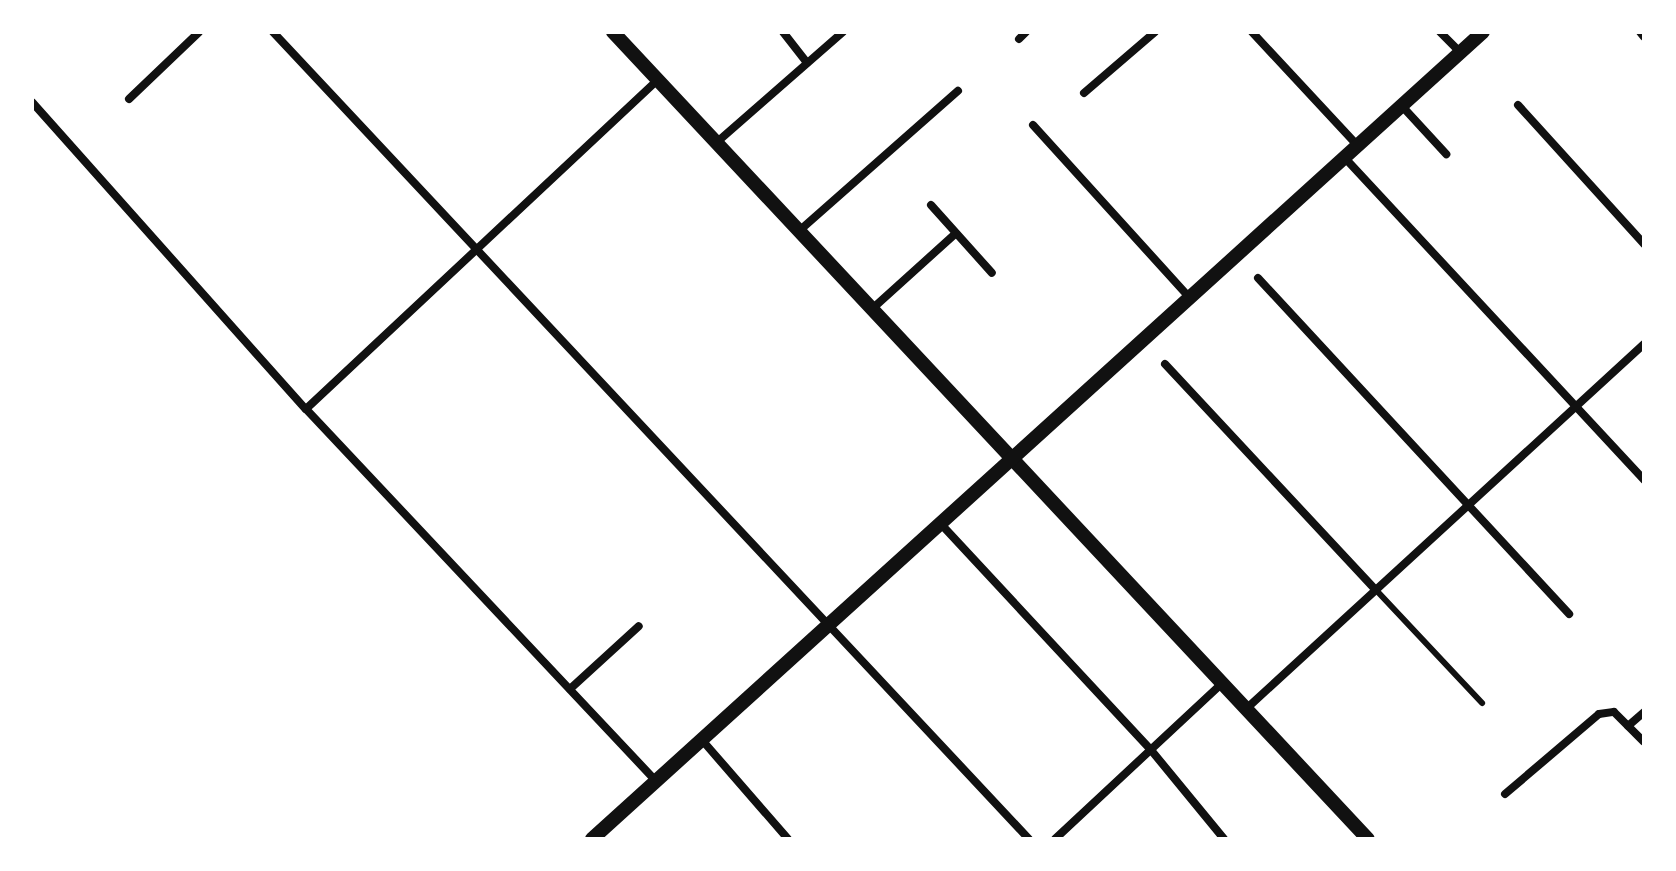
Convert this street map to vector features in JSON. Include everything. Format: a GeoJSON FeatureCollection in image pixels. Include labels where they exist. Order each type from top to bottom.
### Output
{"type":"FeatureCollection","features":[{"type":"Feature","properties":{"kind":"street"},"geometry":{"type":"LineString","coordinates":[[129,99],[199,32]]}},
{"type":"Feature","properties":{"kind":"street"},"geometry":{"type":"LineString","coordinates":[[273,32],[830,622],[1029,839]]}},
{"type":"Feature","properties":{"kind":"street"},"geometry":{"type":"LineString","coordinates":[[613,32],[1368,839]]}},
{"type":"Feature","properties":{"kind":"street"},"geometry":{"type":"LineString","coordinates":[[783,32],[807,63]]}},
{"type":"Feature","properties":{"kind":"street"},"geometry":{"type":"LineString","coordinates":[[716,143],[843,32]]}},
{"type":"Feature","properties":{"kind":"street"},"geometry":{"type":"LineString","coordinates":[[1019,39],[1026,32]]}},
{"type":"Feature","properties":{"kind":"street"},"geometry":{"type":"LineString","coordinates":[[1084,93],[1155,32]]}},
{"type":"Feature","properties":{"kind":"street"},"geometry":{"type":"LineString","coordinates":[[1252,32],[1357,145]]}},
{"type":"Feature","properties":{"kind":"street"},"geometry":{"type":"LineString","coordinates":[[1440,32],[1460,52]]}},
{"type":"Feature","properties":{"kind":"street"},"geometry":{"type":"LineString","coordinates":[[592,839],[1483,32]]}},
{"type":"Feature","properties":{"kind":"street"},"geometry":{"type":"LineString","coordinates":[[1640,32],[1644,37]]}},
{"type":"Feature","properties":{"kind":"street"},"geometry":{"type":"LineString","coordinates":[[306,409],[658,80]]}},
{"type":"Feature","properties":{"kind":"street"},"geometry":{"type":"LineString","coordinates":[[799,231],[958,91]]}},
{"type":"Feature","properties":{"kind":"street"},"geometry":{"type":"LineString","coordinates":[[32,102],[306,409],[656,781]]}},
{"type":"Feature","properties":{"kind":"street"},"geometry":{"type":"LineString","coordinates":[[1401,105],[1446,154]]}},
{"type":"Feature","properties":{"kind":"street"},"geometry":{"type":"LineString","coordinates":[[1518,105],[1644,244]]}},
{"type":"Feature","properties":{"kind":"street"},"geometry":{"type":"LineString","coordinates":[[1033,125],[1189,297]]}},
{"type":"Feature","properties":{"kind":"street"},"geometry":{"type":"LineString","coordinates":[[1344,157],[1644,480]]}},
{"type":"Feature","properties":{"kind":"street"},"geometry":{"type":"LineString","coordinates":[[931,205],[992,273]]}},
{"type":"Feature","properties":{"kind":"street"},"geometry":{"type":"LineString","coordinates":[[872,309],[956,233]]}},
{"type":"Feature","properties":{"kind":"street"},"geometry":{"type":"LineString","coordinates":[[1258,278],[1569,614]]}},
{"type":"Feature","properties":{"kind":"street"},"geometry":{"type":"LineString","coordinates":[[1246,709],[1644,344]]}},
{"type":"Feature","properties":{"kind":"street"},"geometry":{"type":"LineString","coordinates":[[1165,364],[1376,590]]}},
{"type":"Feature","properties":{"kind":"street"},"geometry":{"type":"LineString","coordinates":[[940,522],[1151,750],[1224,839]]}},
{"type":"Feature","properties":{"kind":"street"},"geometry":{"type":"LineString","coordinates":[[570,689],[639,626]]}},
{"type":"Feature","properties":{"kind":"street"},"geometry":{"type":"LineString","coordinates":[[1055,839],[1222,683]]}},
{"type":"Feature","properties":{"kind":"street"},"geometry":{"type":"LineString","coordinates":[[1505,794],[1599,714],[1614,712],[1644,742]]}},
{"type":"Feature","properties":{"kind":"street"},"geometry":{"type":"LineString","coordinates":[[1628,726],[1644,712]]}},
{"type":"Feature","properties":{"kind":"street"},"geometry":{"type":"LineString","coordinates":[[702,740],[788,839]]}},
{"type":"Feature","properties":{"kind":"lane"},"geometry":{"type":"LineString","coordinates":[[1376,590],[1482,703]]}}]}
